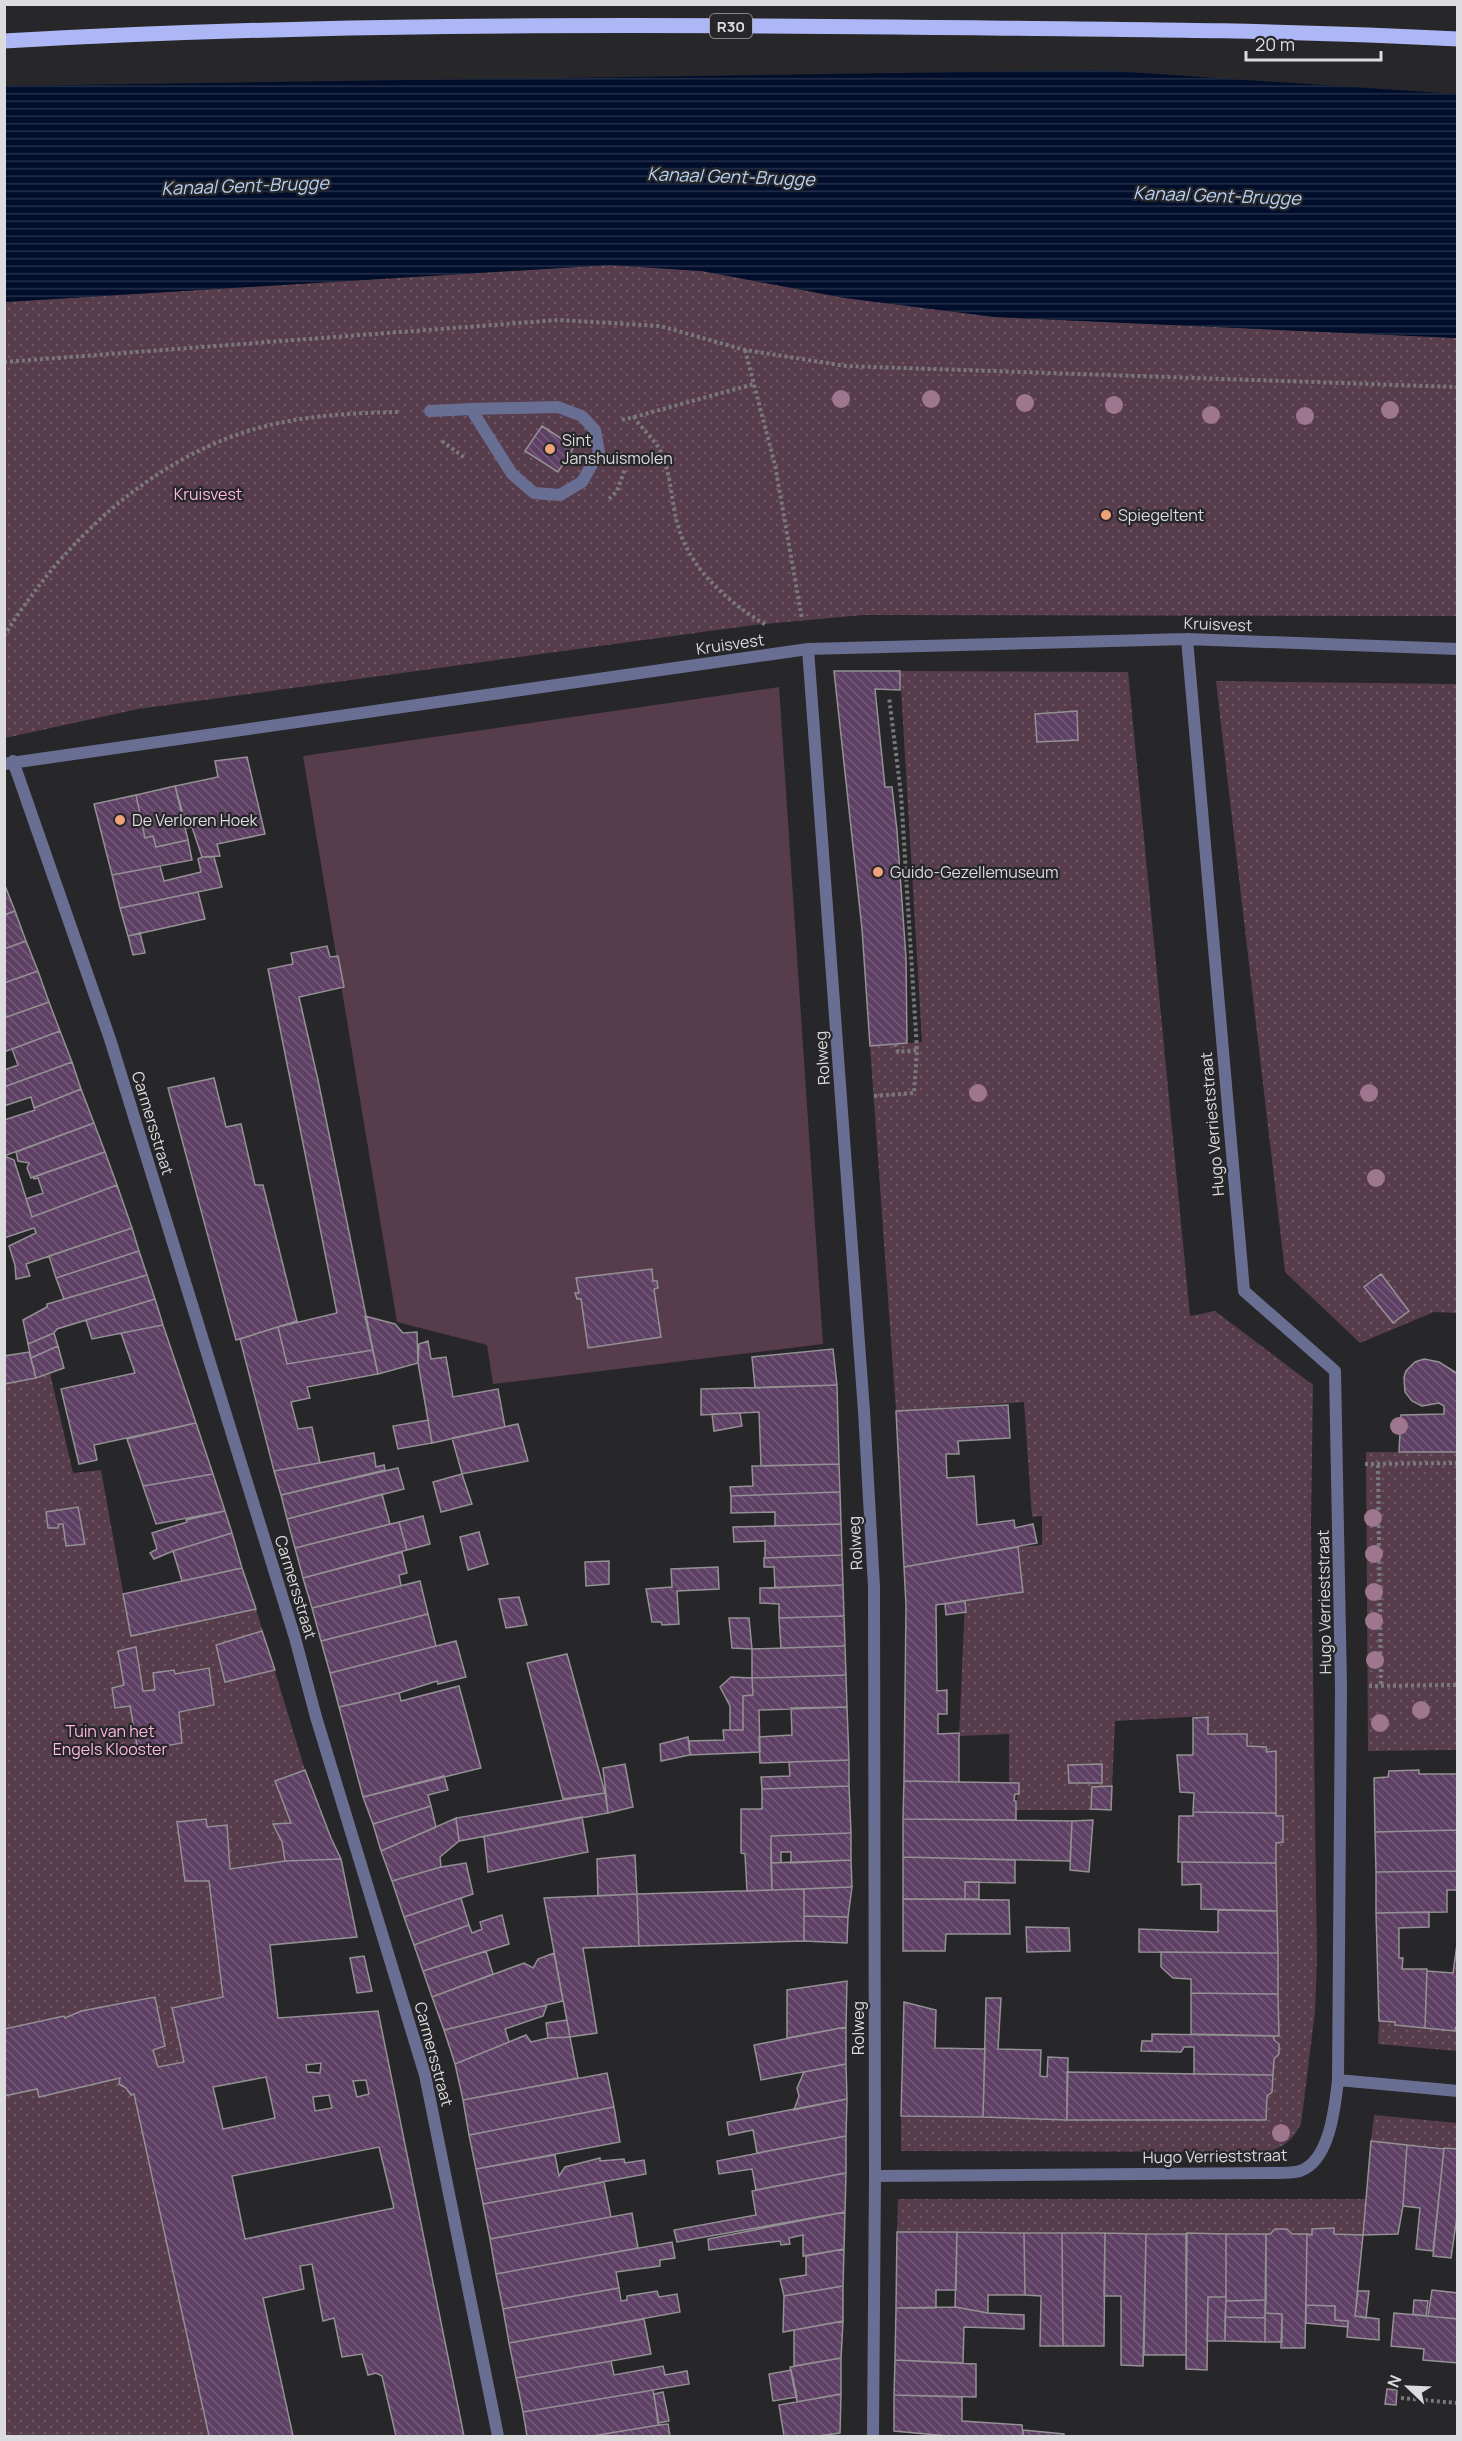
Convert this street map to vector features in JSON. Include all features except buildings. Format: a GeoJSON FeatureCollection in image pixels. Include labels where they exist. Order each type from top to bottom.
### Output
{"type":"FeatureCollection","features":[{"type":"Feature","properties":{"kind":"main road","name":"R30"},"geometry":{"type":"LineString","coordinates":[[4,41],[168,32],[657,25],[1200,30],[1458,39]]}},
{"type":"Feature","properties":{"kind":"street"},"geometry":{"type":"LineString","coordinates":[[430,411],[471,409],[558,407],[582,416],[595,430],[599,452],[582,482],[560,495],[534,493],[512,474],[471,409]]}},
{"type":"Feature","properties":{"kind":"street","name":"Kruisvest"},"geometry":{"type":"LineString","coordinates":[[9,762],[808,650],[1187,639],[1458,650]]}},
{"type":"Feature","properties":{"kind":"street","name":"Hugo Verrieststraat"},"geometry":{"type":"LineString","coordinates":[[875,2176],[1276,2174],[1299,2171],[1311,2165],[1319,2155],[1334,2117],[1338,2080],[1341,1687],[1335,1371],[1244,1291],[1187,639]]}},
{"type":"Feature","properties":{"kind":"street","name":"Rolweg"},"geometry":{"type":"LineString","coordinates":[[808,650],[864,1411],[874,1587],[873,2436]]}},
{"type":"Feature","properties":{"kind":"street","name":"Carmersstraat"},"geometry":{"type":"LineString","coordinates":[[9,762],[110,1040],[288,1615],[316,1717],[425,2075],[498,2436]]}},
{"type":"Feature","properties":{"kind":"street"},"geometry":{"type":"LineString","coordinates":[[1338,2080],[1458,2091]]}},
{"type":"Feature","properties":{"kind":"path"},"geometry":{"type":"LineString","coordinates":[[4,362],[559,320],[660,326],[745,350],[846,366],[1458,387]]}},
{"type":"Feature","properties":{"kind":"path"},"geometry":{"type":"LineString","coordinates":[[745,350],[775,465],[808,650]]}},
{"type":"Feature","properties":{"kind":"path"},"geometry":{"type":"LineString","coordinates":[[622,429],[619,421],[754,384]]}},
{"type":"Feature","properties":{"kind":"path"},"geometry":{"type":"LineString","coordinates":[[4,636],[26,602],[70,549],[127,497],[183,460],[238,435],[289,421],[349,413],[430,411],[433,435],[474,465]]}},
{"type":"Feature","properties":{"kind":"path"},"geometry":{"type":"LineString","coordinates":[[634,417],[661,452],[676,522],[690,554],[707,579],[726,598],[808,650]]}},
{"type":"Feature","properties":{"kind":"path"},"geometry":{"type":"LineString","coordinates":[[604,505],[616,491],[625,472],[626,463]]}},
{"type":"Feature","properties":{"kind":"path"},"geometry":{"type":"LineString","coordinates":[[874,1096],[914,1093],[917,1050],[902,794],[889,697]]}},
{"type":"Feature","properties":{"kind":"path"},"geometry":{"type":"LineString","coordinates":[[895,1044],[898,1052],[917,1050]]}},
{"type":"Feature","properties":{"kind":"path"},"geometry":{"type":"LineString","coordinates":[[1338,1463],[1378,1465],[1458,1463]]}},
{"type":"Feature","properties":{"kind":"path"},"geometry":{"type":"LineString","coordinates":[[1378,1465],[1381,1686]]}},
{"type":"Feature","properties":{"kind":"path"},"geometry":{"type":"LineString","coordinates":[[1341,1687],[1458,1685]]}},
{"type":"Feature","properties":{"kind":"path"},"geometry":{"type":"LineString","coordinates":[[1401,2398],[1458,2403]]}},
{"type":"Feature","properties":{"kind":"green space","name":"Kruisvest"},"geometry":{"type":"Polygon","coordinates":[[[609,265],[702,271],[845,298],[995,317],[1457,338],[1457,616],[863,615],[754,625],[138,709],[5,738],[5,302],[609,265]]]}},
{"type":"Feature","properties":{"kind":"green space"},"geometry":{"type":"Polygon","coordinates":[[[900,671],[1128,672],[1190,1316],[1215,1311],[1313,1385],[1311,1525],[1317,1961],[1315,2012],[1301,2124],[1288,2142],[1268,2152],[901,2151],[901,2116],[1266,2120],[1267,2096],[1272,2092],[1274,2059],[1279,2054],[1279,2044],[1274,2040],[1274,2036],[1279,2035],[1276,1843],[1283,1816],[1276,1816],[1276,1751],[1267,1752],[1266,1747],[1247,1746],[1246,1734],[1208,1734],[1207,1716],[1115,1721],[1111,1810],[1016,1810],[1019,1783],[1009,1782],[1009,1734],[959,1736],[965,1601],[1023,1592],[1018,1547],[1042,1545],[1042,1516],[1032,1517],[1024,1402],[896,1411],[870,1046],[922,1042],[900,671]]]}},
{"type":"Feature","properties":{"kind":"green space"},"geometry":{"type":"Polygon","coordinates":[[[1216,681],[1457,684],[1457,1313],[1434,1312],[1360,1343],[1285,1272],[1216,681]]]}},
{"type":"Feature","properties":{"kind":"green space"},"geometry":{"type":"Polygon","coordinates":[[[779,687],[823,1344],[493,1384],[487,1345],[397,1322],[303,756],[779,687]]]}},
{"type":"Feature","properties":{"kind":"green space","name":"Tuin van het Engels Klooster"},"geometry":{"type":"Polygon","coordinates":[[[50,1373],[73,1473],[101,1470],[131,1636],[256,1609],[305,1770],[275,1781],[291,1823],[274,1824],[282,1842],[285,1861],[230,1869],[227,1825],[207,1827],[206,1819],[177,1823],[185,1881],[209,1881],[223,1997],[173,2008],[184,2062],[158,2067],[153,2050],[165,2046],[154,1997],[81,2011],[65,2018],[64,2016],[5,2029],[5,1384],[50,1373]]]}},
{"type":"Feature","properties":{"kind":"green space"},"geometry":{"type":"Polygon","coordinates":[[[1366,1452],[1457,1452],[1457,1750],[1368,1751],[1366,1452]]]}},
{"type":"Feature","properties":{"kind":"green space"},"geometry":{"type":"Polygon","coordinates":[[[1379,2021],[1395,2022],[1395,2025],[1455,2031],[1457,2027],[1457,2051],[1378,2044],[1379,2021]]]}},
{"type":"Feature","properties":{"kind":"green space"},"geometry":{"type":"Polygon","coordinates":[[[120,2078],[119,2084],[131,2095],[134,2094],[209,2436],[5,2436],[4,2096],[37,2089],[39,2097],[120,2078]]]}},
{"type":"Feature","properties":{"kind":"green space"},"geometry":{"type":"Polygon","coordinates":[[[1374,2115],[1457,2123],[1457,2149],[1371,2141],[1374,2115]]]}},
{"type":"Feature","properties":{"kind":"green space"},"geometry":{"type":"Polygon","coordinates":[[[898,2199],[1366,2199],[1363,2235],[1334,2234],[1334,2228],[1313,2229],[1312,2235],[1292,2234],[1287,2229],[1275,2229],[1270,2234],[897,2232],[898,2199]]]}},
{"type":"Feature","properties":{"kind":"water","name":"Kanaal Gent-Brugge"},"geometry":{"type":"Polygon","coordinates":[[[1098,70],[1457,94],[1457,338],[995,317],[845,298],[702,271],[609,265],[5,302],[5,86],[1098,70]]]}},
{"type":"Feature","properties":{"kind":"place","name":"Sint Janshuismolen"},"geometry":{"type":"Point","coordinates":[550,449]}},
{"type":"Feature","properties":{"kind":"place","name":"Spiegeltent"},"geometry":{"type":"Point","coordinates":[1106,515]}},
{"type":"Feature","properties":{"kind":"place","name":"De Verloren Hoek"},"geometry":{"type":"Point","coordinates":[120,820]}},
{"type":"Feature","properties":{"kind":"place","name":"Guido-Gezellemuseum"},"geometry":{"type":"Point","coordinates":[878,872]}}]}
